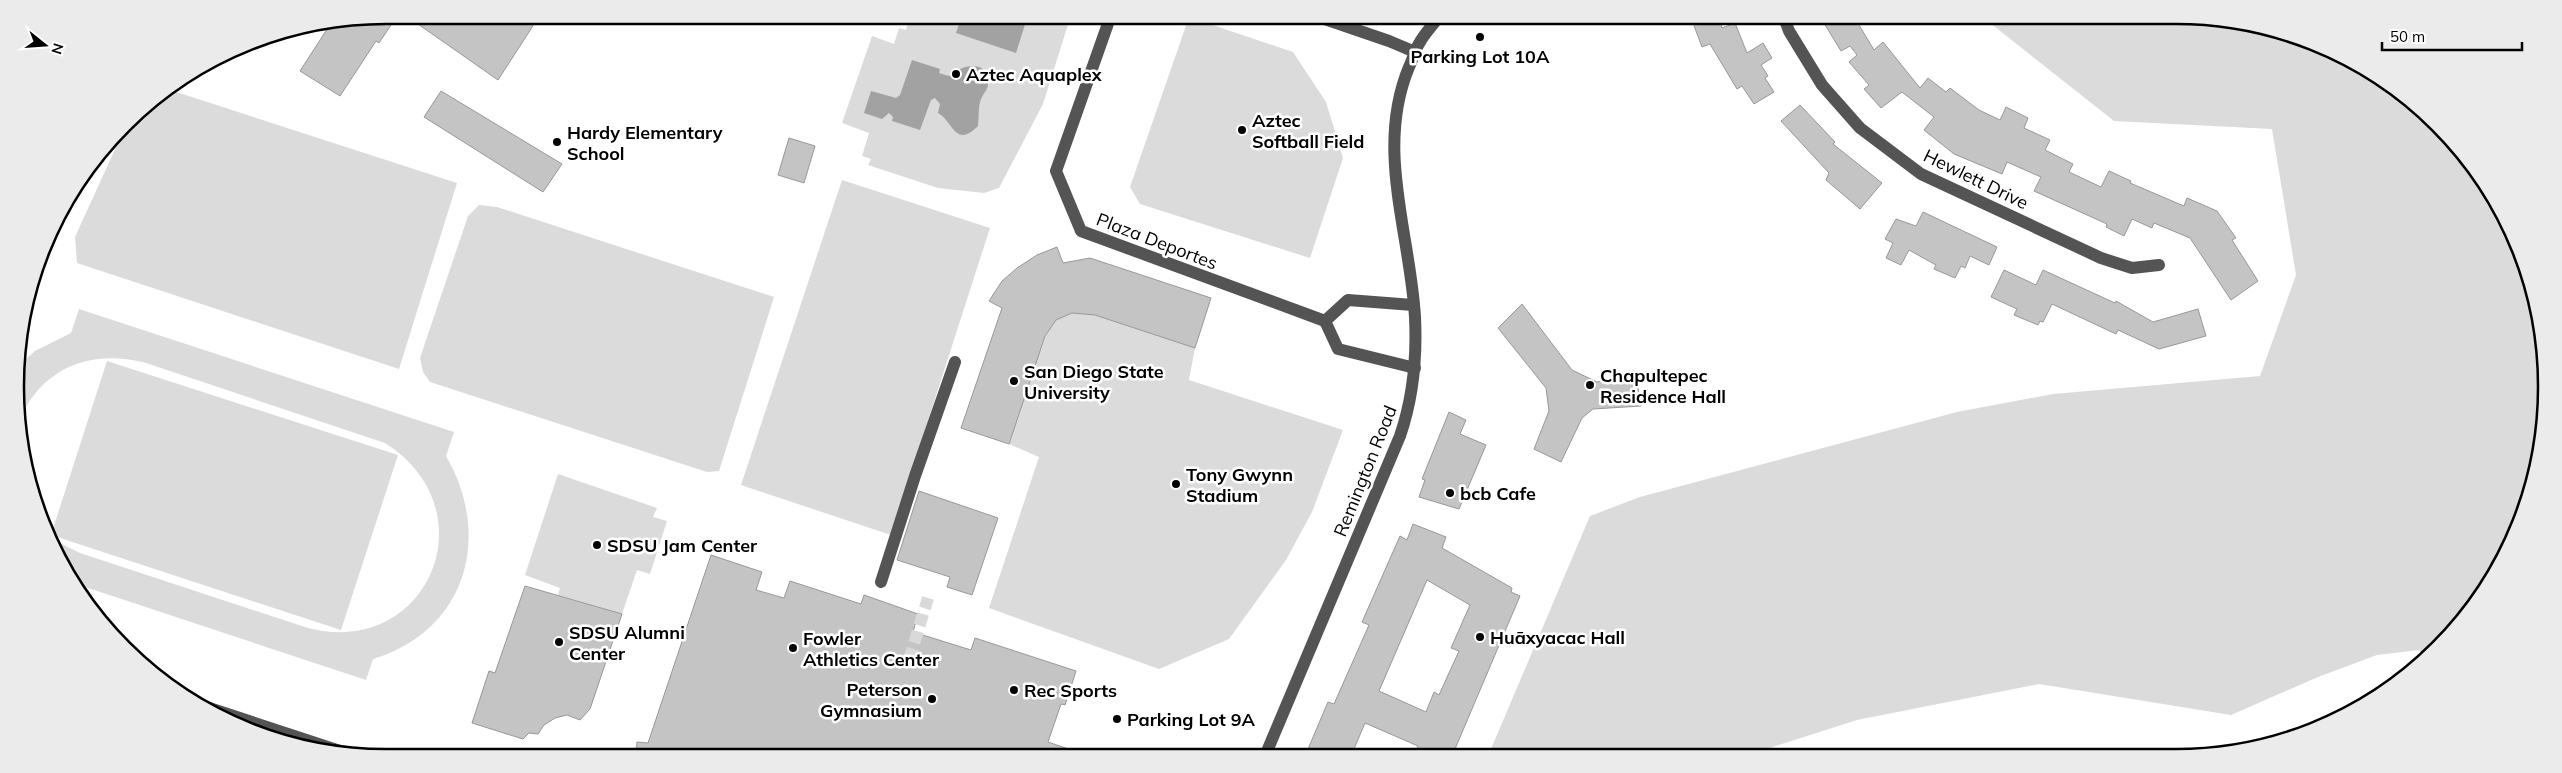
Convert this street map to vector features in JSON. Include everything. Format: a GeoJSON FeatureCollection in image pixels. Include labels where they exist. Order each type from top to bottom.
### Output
{"type":"FeatureCollection","features":[{"type":"Feature","properties":{"kind":"street","name":"Plaza Deportes"},"geometry":{"type":"LineString","coordinates":[[1108,24],[1056,171],[1081,231],[1325,320]]}},
{"type":"Feature","properties":{"kind":"street"},"geometry":{"type":"LineString","coordinates":[[1339,24],[1415,52]]}},
{"type":"Feature","properties":{"kind":"street","name":"Remington Road"},"geometry":{"type":"LineString","coordinates":[[1267,749],[1400,436],[1410,407],[1415,368],[1413,305],[1394,165],[1394,128],[1402,86],[1419,42],[1433,24]]}},
{"type":"Feature","properties":{"kind":"street","name":"Hewlett Drive"},"geometry":{"type":"LineString","coordinates":[[1786,24],[1822,85],[1860,128],[1921,174],[2101,258],[2132,268],[2159,265]]}},
{"type":"Feature","properties":{"kind":"street"},"geometry":{"type":"LineString","coordinates":[[1413,305],[1348,300],[1325,320],[1338,350],[1415,368]]}},
{"type":"Feature","properties":{"kind":"street"},"geometry":{"type":"LineString","coordinates":[[881,582],[915,476],[956,362]]}},
{"type":"Feature","properties":{"kind":"street"},"geometry":{"type":"LineString","coordinates":[[238,718],[306,740]]}},
{"type":"Feature","properties":{"kind":"shaded area","name":"Aztec Aquaplex"},"geometry":{"type":"Polygon","coordinates":[[[908,24],[1068,24],[1043,104],[999,188],[984,193],[938,188],[868,165],[871,159],[862,156],[869,133],[842,123],[872,36],[894,44],[899,28],[906,30],[908,24]]]}},
{"type":"Feature","properties":{"kind":"shaded area"},"geometry":{"type":"Polygon","coordinates":[[[959,24],[1025,24],[1016,53],[956,33],[959,24]]]}},
{"type":"Feature","properties":{"kind":"shaded area","name":"Aztec Softball Field"},"geometry":{"type":"Polygon","coordinates":[[[1187,24],[1210,24],[1293,52],[1326,102],[1343,158],[1310,258],[1140,204],[1130,187],[1187,24]]]}},
{"type":"Feature","properties":{"kind":"shaded area"},"geometry":{"type":"Polygon","coordinates":[[[1991,24],[2199,25],[2246,31],[2292,43],[2314,51],[2357,72],[2415,114],[2448,147],[2490,205],[2511,248],[2526,293],[2531,316],[2535,339],[2538,386],[2535,434],[2526,480],[2511,525],[2501,547],[2477,588],[2448,626],[2432,643],[2421,653],[2419,650],[2377,655],[2318,677],[2231,715],[2039,684],[1857,720],[1766,749],[1491,749],[1590,516],[1640,497],[1957,412],[2053,394],[2260,376],[2296,275],[2272,129],[2114,121],[1991,24]]]}},
{"type":"Feature","properties":{"kind":"shaded area"},"geometry":{"type":"Polygon","coordinates":[[[912,60],[940,69],[939,73],[949,76],[959,69],[966,67],[972,66],[983,69],[988,84],[980,102],[978,126],[964,135],[959,134],[938,113],[940,104],[935,98],[931,100],[920,130],[892,121],[893,117],[889,113],[882,119],[864,113],[871,91],[896,98],[900,95],[912,60]]]}},
{"type":"Feature","properties":{"kind":"shaded area"},"geometry":{"type":"Polygon","coordinates":[[[176,92],[457,183],[399,369],[77,263],[75,237],[118,143],[147,114],[176,92]]]}},
{"type":"Feature","properties":{"kind":"shaded area"},"geometry":{"type":"Polygon","coordinates":[[[842,180],[990,228],[891,535],[741,485],[842,180]]]}},
{"type":"Feature","properties":{"kind":"shaded area"},"geometry":{"type":"Polygon","coordinates":[[[479,205],[497,207],[774,297],[719,471],[707,472],[430,382],[423,372],[420,358],[468,216],[479,205]]]}},
{"type":"Feature","properties":{"kind":"shaded area"},"geometry":{"type":"Polygon","coordinates":[[[79,309],[454,432],[446,456],[460,487],[468,518],[468,548],[462,577],[449,604],[430,627],[405,646],[373,659],[366,680],[84,587],[59,542],[80,553],[308,628],[350,632],[386,622],[413,601],[431,572],[439,539],[435,505],[417,471],[385,443],[143,362],[103,358],[85,361],[68,367],[39,389],[25,408],[25,360],[35,351],[71,333],[79,309]]]}},
{"type":"Feature","properties":{"kind":"shaded area","name":"Tony Gwynn Stadium"},"geometry":{"type":"Polygon","coordinates":[[[1072,313],[1095,315],[1195,348],[1189,380],[1343,430],[1312,512],[1286,560],[1229,639],[1159,669],[989,608],[1039,457],[1009,444],[1045,336],[1056,320],[1072,313]]]}},
{"type":"Feature","properties":{"kind":"shaded area"},"geometry":{"type":"Polygon","coordinates":[[[107,361],[398,455],[341,630],[56,537],[53,529],[107,361]]]}},
{"type":"Feature","properties":{"kind":"shaded area","name":"SDSU Jam Center"},"geometry":{"type":"Polygon","coordinates":[[[558,474],[657,508],[653,517],[667,521],[650,574],[637,570],[622,614],[558,595],[560,588],[525,575],[558,474]]]}},
{"type":"Feature","properties":{"kind":"building"},"geometry":{"type":"Polygon","coordinates":[[[392,24],[379,43],[376,41],[340,96],[300,71],[327,29],[392,24]]]}},
{"type":"Feature","properties":{"kind":"building"},"geometry":{"type":"Polygon","coordinates":[[[418,24],[534,24],[498,80],[418,24]]]}},
{"type":"Feature","properties":{"kind":"building"},"geometry":{"type":"Polygon","coordinates":[[[1693,24],[1721,24],[1722,28],[1735,24],[1747,53],[1763,43],[1772,58],[1761,65],[1768,76],[1765,78],[1774,92],[1754,104],[1742,86],[1737,89],[1710,44],[1702,47],[1693,24]]]}},
{"type":"Feature","properties":{"kind":"building"},"geometry":{"type":"Polygon","coordinates":[[[1824,24],[1858,24],[1874,50],[1883,42],[1920,88],[1928,78],[1946,92],[1950,88],[1979,110],[2000,120],[2006,107],[2028,118],[2024,128],[2050,140],[2045,150],[2073,164],[2069,172],[2101,187],[2109,171],[2131,181],[2130,183],[2184,206],[2187,198],[2217,211],[2236,238],[2232,240],[2258,281],[2231,300],[2190,238],[2154,223],[2152,228],[2132,219],[2124,236],[2106,227],[2107,224],[2034,191],[2041,177],[2007,162],[2002,174],[1954,154],[1924,130],[1934,117],[1902,92],[1881,108],[1864,89],[1869,85],[1849,62],[1857,55],[1850,46],[1841,51],[1824,24]]]}},
{"type":"Feature","properties":{"kind":"building"},"geometry":{"type":"Polygon","coordinates":[[[441,91],[562,164],[543,192],[424,117],[441,91]]]}},
{"type":"Feature","properties":{"kind":"building"},"geometry":{"type":"Polygon","coordinates":[[[1800,105],[1835,142],[1833,144],[1882,183],[1860,209],[1826,180],[1829,173],[1781,121],[1800,105]]]}},
{"type":"Feature","properties":{"kind":"building"},"geometry":{"type":"Polygon","coordinates":[[[789,138],[815,146],[804,183],[778,175],[789,138]]]}},
{"type":"Feature","properties":{"kind":"building"},"geometry":{"type":"Polygon","coordinates":[[[1923,212],[1997,247],[1989,265],[1970,256],[1965,268],[1961,266],[1955,278],[1934,269],[1936,265],[1909,250],[1901,265],[1886,258],[1893,243],[1885,239],[1896,219],[1916,226],[1923,212]]]}},
{"type":"Feature","properties":{"kind":"building"},"geometry":{"type":"Polygon","coordinates":[[[1057,247],[1063,263],[1090,258],[1211,298],[1195,348],[1095,315],[1072,313],[1056,320],[1045,336],[1009,444],[961,428],[1002,308],[989,301],[1002,281],[1017,268],[1037,255],[1057,247]]]}},
{"type":"Feature","properties":{"kind":"building"},"geometry":{"type":"Polygon","coordinates":[[[2004,270],[2036,285],[2043,270],[2115,303],[2116,301],[2153,322],[2198,309],[2206,336],[2159,349],[2118,330],[2116,334],[2052,304],[2043,322],[2040,321],[2038,325],[2014,315],[2017,309],[1991,297],[2004,270]]]}},
{"type":"Feature","properties":{"kind":"building","name":"Chapultepec Residence Hall"},"geometry":{"type":"Polygon","coordinates":[[[1522,304],[1572,370],[1597,382],[1636,375],[1641,406],[1593,409],[1582,418],[1561,462],[1534,449],[1549,411],[1546,388],[1498,328],[1522,304]]]}},
{"type":"Feature","properties":{"kind":"building"},"geometry":{"type":"Polygon","coordinates":[[[1449,412],[1466,420],[1460,434],[1486,445],[1459,509],[1419,497],[1425,480],[1422,479],[1449,412]]]}},
{"type":"Feature","properties":{"kind":"building"},"geometry":{"type":"Polygon","coordinates":[[[919,491],[998,518],[972,595],[947,587],[950,577],[897,560],[919,491]]]}},
{"type":"Feature","properties":{"kind":"building","name":"Huāxyacac Hall"},"geometry":{"type":"Polygon","coordinates":[[[1413,524],[1446,537],[1442,548],[1512,588],[1511,592],[1520,596],[1455,749],[1416,749],[1418,746],[1365,723],[1354,749],[1308,749],[1328,702],[1334,704],[1369,625],[1362,622],[1400,536],[1407,540],[1413,524]],[[1427,580],[1379,691],[1426,712],[1434,692],[1439,695],[1459,651],[1451,648],[1470,605],[1427,580]]]}},
{"type":"Feature","properties":{"kind":"building","name":"Fowler Athletics Center"},"geometry":{"type":"Polygon","coordinates":[[[711,555],[762,572],[756,590],[784,598],[790,581],[861,604],[864,595],[918,614],[913,632],[971,650],[975,638],[1076,671],[1065,705],[1061,704],[1048,742],[1068,749],[636,749],[637,742],[648,743],[711,555]]]}},
{"type":"Feature","properties":{"kind":"building","name":"SDSU Alumni Center"},"geometry":{"type":"Polygon","coordinates":[[[525,586],[622,614],[590,709],[580,720],[567,715],[555,718],[544,725],[538,734],[529,733],[523,739],[472,723],[489,671],[495,673],[525,586]]]}},
{"type":"Feature","properties":{"kind":"tunnel"},"geometry":{"type":"LineString","coordinates":[[909,660],[928,598]]}},
{"type":"Feature","properties":{"kind":"place","name":"Parking Lot 10A"},"geometry":{"type":"Point","coordinates":[1480,37]}},
{"type":"Feature","properties":{"kind":"place","name":"Aztec Aquaplex"},"geometry":{"type":"Point","coordinates":[956,74]}},
{"type":"Feature","properties":{"kind":"place","name":"Aztec Softball Field"},"geometry":{"type":"Point","coordinates":[1242,130]}},
{"type":"Feature","properties":{"kind":"place","name":"Hardy Elementary School"},"geometry":{"type":"Point","coordinates":[557,142]}},
{"type":"Feature","properties":{"kind":"place","name":"San Diego State University"},"geometry":{"type":"Point","coordinates":[1014,381]}},
{"type":"Feature","properties":{"kind":"place","name":"Chapultepec Residence Hall"},"geometry":{"type":"Point","coordinates":[1590,385]}},
{"type":"Feature","properties":{"kind":"place","name":"Tony Gwynn Stadium"},"geometry":{"type":"Point","coordinates":[1176,484]}},
{"type":"Feature","properties":{"kind":"place","name":"bcb Cafe"},"geometry":{"type":"Point","coordinates":[1450,493]}},
{"type":"Feature","properties":{"kind":"place","name":"SDSU Jam Center"},"geometry":{"type":"Point","coordinates":[597,545]}},
{"type":"Feature","properties":{"kind":"place","name":"Huāxyacac Hall"},"geometry":{"type":"Point","coordinates":[1480,637]}},
{"type":"Feature","properties":{"kind":"place","name":"SDSU Alumni Center"},"geometry":{"type":"Point","coordinates":[559,642]}},
{"type":"Feature","properties":{"kind":"place","name":"Fowler Athletics Center"},"geometry":{"type":"Point","coordinates":[793,648]}},
{"type":"Feature","properties":{"kind":"place","name":"Rec Sports"},"geometry":{"type":"Point","coordinates":[1014,690]}},
{"type":"Feature","properties":{"kind":"place","name":"Peterson Gymnasium"},"geometry":{"type":"Point","coordinates":[932,699]}},
{"type":"Feature","properties":{"kind":"place","name":"Parking Lot 9A"},"geometry":{"type":"Point","coordinates":[1117,719]}}]}
